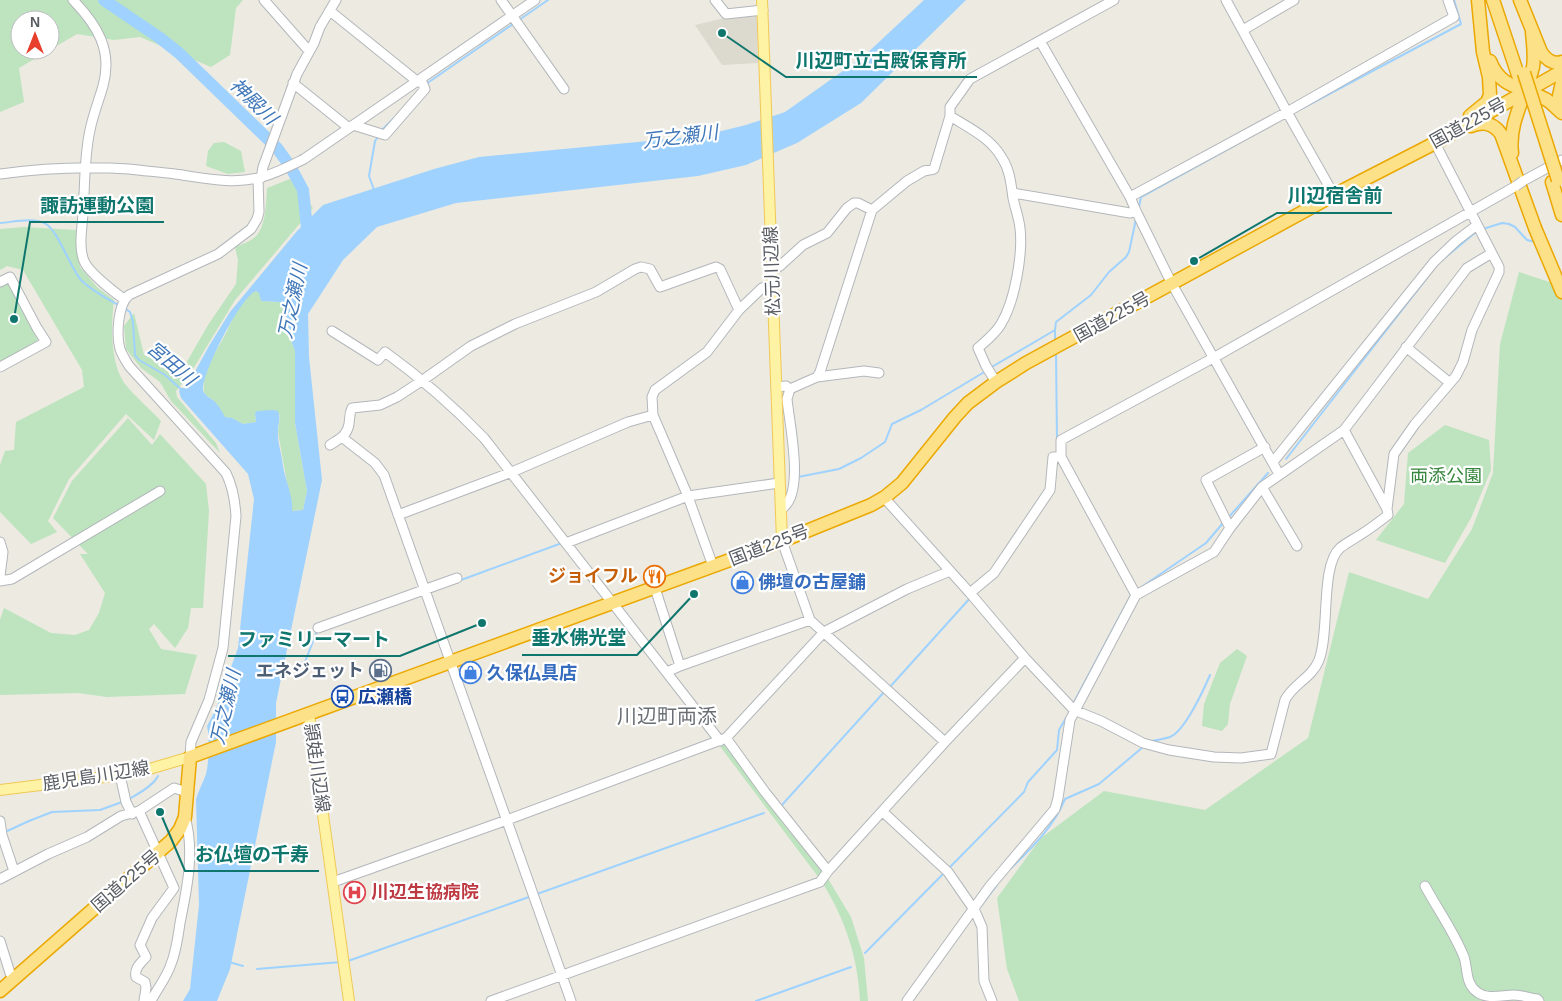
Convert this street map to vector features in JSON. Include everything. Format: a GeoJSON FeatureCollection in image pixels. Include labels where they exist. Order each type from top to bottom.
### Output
{"type":"FeatureCollection","features":[{"type":"Feature","properties":{"kind":"highway"},"geometry":{"type":"LineString","coordinates":[[1440,140],[1487,102],[1490,95],[1478,0]]}},
{"type":"Feature","properties":{"kind":"highway"},"geometry":{"type":"LineString","coordinates":[[1493,0],[1521,74]]}},
{"type":"Feature","properties":{"kind":"highway"},"geometry":{"type":"LineString","coordinates":[[1501,0],[1526,92],[1555,181],[1562,215]]}},
{"type":"Feature","properties":{"kind":"highway"},"geometry":{"type":"LineString","coordinates":[[1520,0],[1532,32],[1545,58],[1552,62],[1562,62]]}},
{"type":"Feature","properties":{"kind":"highway"},"geometry":{"type":"LineString","coordinates":[[1482,32],[1488,56],[1498,76],[1510,85],[1546,99],[1562,114]]}},
{"type":"Feature","properties":{"kind":"highway"},"geometry":{"type":"LineString","coordinates":[[1515,171],[1511,144],[1513,126],[1526,92],[1534,58],[1532,32]]}},
{"type":"Feature","properties":{"kind":"highway","name":"国道225号"},"geometry":{"type":"LineString","coordinates":[[0,991],[171,841],[180,830],[184,817],[190,757],[655,588],[782,541],[871,505],[885,497],[902,483],[954,417],[968,403],[996,382],[1334,194],[1440,140],[1562,71]]}},
{"type":"Feature","properties":{"kind":"highway"},"geometry":{"type":"LineString","coordinates":[[1562,82],[1559,96],[1562,105]]}},
{"type":"Feature","properties":{"kind":"highway"},"geometry":{"type":"LineString","coordinates":[[1440,140],[1479,123],[1487,123],[1496,127],[1501,134],[1535,228],[1562,292]]}},
{"type":"Feature","properties":{"kind":"highway"},"geometry":{"type":"LineString","coordinates":[[1555,181],[1562,193]]}},
{"type":"Feature","properties":{"kind":"main road","name":"松元川辺線"},"geometry":{"type":"LineString","coordinates":[[763,5],[782,541]]}},
{"type":"Feature","properties":{"kind":"main road","name":"頴娃川辺線"},"geometry":{"type":"LineString","coordinates":[[309,714],[349,1001]]}},
{"type":"Feature","properties":{"kind":"main road","name":"鹿児島川辺線"},"geometry":{"type":"LineString","coordinates":[[0,790],[120,775],[146,770],[190,757]]}},
{"type":"Feature","properties":{"kind":"street"},"geometry":{"type":"LineString","coordinates":[[73,0],[100,34],[105,57],[105,74],[90,131],[86,167],[81,232],[85,263],[91,271],[124,301]]}},
{"type":"Feature","properties":{"kind":"street"},"geometry":{"type":"LineString","coordinates":[[264,0],[309,51]]}},
{"type":"Feature","properties":{"kind":"street"},"geometry":{"type":"LineString","coordinates":[[190,757],[191,742],[209,700],[223,648],[236,500],[226,473],[129,366],[120,347],[118,329],[120,315],[124,301],[141,289],[218,254],[251,229],[259,212],[260,178],[293,83],[314,43],[320,27],[336,0]]}},
{"type":"Feature","properties":{"kind":"street"},"geometry":{"type":"LineString","coordinates":[[500,0],[564,89]]}},
{"type":"Feature","properties":{"kind":"street"},"geometry":{"type":"LineString","coordinates":[[0,174],[86,167],[165,173],[222,180],[260,178],[283,170],[304,159],[422,83],[515,20],[535,0]]}},
{"type":"Feature","properties":{"kind":"street"},"geometry":{"type":"LineString","coordinates":[[715,0],[726,14],[763,5]]}},
{"type":"Feature","properties":{"kind":"street"},"geometry":{"type":"LineString","coordinates":[[816,377],[823,363],[872,210],[907,180],[934,168],[950,116],[950,107],[970,78],[1114,0]]}},
{"type":"Feature","properties":{"kind":"street"},"geometry":{"type":"LineString","coordinates":[[1226,0],[1245,29],[1287,112],[1334,194]]}},
{"type":"Feature","properties":{"kind":"street"},"geometry":{"type":"LineString","coordinates":[[1245,29],[1294,0]]}},
{"type":"Feature","properties":{"kind":"street"},"geometry":{"type":"LineString","coordinates":[[1130,197],[1287,112],[1454,17],[1448,0]]}},
{"type":"Feature","properties":{"kind":"street"},"geometry":{"type":"LineString","coordinates":[[293,83],[351,127],[385,135],[425,89],[422,83],[330,11]]}},
{"type":"Feature","properties":{"kind":"street"},"geometry":{"type":"LineString","coordinates":[[1040,40],[1130,197],[1172,284],[1215,357],[1279,474]]}},
{"type":"Feature","properties":{"kind":"street"},"geometry":{"type":"LineString","coordinates":[[950,116],[991,143],[1007,168],[1013,193],[1020,236],[1012,300],[1000,326],[978,348],[996,382]]}},
{"type":"Feature","properties":{"kind":"street"},"geometry":{"type":"LineString","coordinates":[[885,497],[1025,658],[1074,710],[1101,721],[1146,744],[1169,750],[1214,757],[1241,758],[1271,754],[1288,694],[1311,674],[1319,662],[1324,646],[1330,568],[1335,554],[1340,548],[1388,515],[1387,509],[1394,454],[1415,424],[1460,369],[1472,330],[1499,272],[1499,267],[1470,212],[1440,140]]}},
{"type":"Feature","properties":{"kind":"street"},"geometry":{"type":"LineString","coordinates":[[1136,595],[1058,457],[1062,440],[1215,357],[1562,160]]}},
{"type":"Feature","properties":{"kind":"street"},"geometry":{"type":"LineString","coordinates":[[1013,193],[1137,214]]}},
{"type":"Feature","properties":{"kind":"street"},"geometry":{"type":"LineString","coordinates":[[772,270],[780,266],[802,245],[827,233],[850,205],[858,203],[872,210]]}},
{"type":"Feature","properties":{"kind":"street"},"geometry":{"type":"LineString","coordinates":[[1274,462],[1434,262],[1456,241],[1479,229]]}},
{"type":"Feature","properties":{"kind":"street"},"geometry":{"type":"LineString","coordinates":[[907,1001],[1055,809],[1070,720],[1136,595],[1214,552],[1227,523],[1262,487],[1344,430],[1467,268],[1492,253]]}},
{"type":"Feature","properties":{"kind":"street"},"geometry":{"type":"LineString","coordinates":[[330,445],[343,438],[349,427],[352,408],[380,405],[423,380],[464,350],[486,337],[596,292],[641,267],[650,269],[660,287],[716,267],[720,269],[739,310]]}},
{"type":"Feature","properties":{"kind":"street"},"geometry":{"type":"LineString","coordinates":[[0,282],[10,277],[46,342],[0,367]]}},
{"type":"Feature","properties":{"kind":"street"},"geometry":{"type":"LineString","coordinates":[[713,566],[688,495],[653,415],[652,397],[655,390],[707,352],[739,310],[762,288],[773,286]]}},
{"type":"Feature","properties":{"kind":"street"},"geometry":{"type":"LineString","coordinates":[[332,331],[378,360],[385,352],[423,380],[455,408],[484,438],[612,603],[828,871]]}},
{"type":"Feature","properties":{"kind":"street"},"geometry":{"type":"LineString","coordinates":[[1406,347],[1450,383]]}},
{"type":"Feature","properties":{"kind":"street"},"geometry":{"type":"LineString","coordinates":[[776,386],[790,388],[816,377],[864,371],[879,374]]}},
{"type":"Feature","properties":{"kind":"street"},"geometry":{"type":"LineString","coordinates":[[781,509],[786,506],[790,499],[796,474],[786,399],[790,388]]}},
{"type":"Feature","properties":{"kind":"street"},"geometry":{"type":"LineString","coordinates":[[398,515],[512,472],[628,422],[653,415]]}},
{"type":"Feature","properties":{"kind":"street"},"geometry":{"type":"LineString","coordinates":[[1344,430],[1387,509]]}},
{"type":"Feature","properties":{"kind":"street"},"geometry":{"type":"LineString","coordinates":[[343,438],[375,463],[384,475],[571,1001]]}},
{"type":"Feature","properties":{"kind":"street"},"geometry":{"type":"LineString","coordinates":[[1227,523],[1206,480],[1265,447]]}},
{"type":"Feature","properties":{"kind":"street"},"geometry":{"type":"LineString","coordinates":[[972,595],[994,573],[1050,490],[1053,457],[1058,457]]}},
{"type":"Feature","properties":{"kind":"street"},"geometry":{"type":"LineString","coordinates":[[566,542],[688,495],[779,483]]}},
{"type":"Feature","properties":{"kind":"street"},"geometry":{"type":"LineString","coordinates":[[1262,487],[1297,546]]}},
{"type":"Feature","properties":{"kind":"street"},"geometry":{"type":"LineString","coordinates":[[0,582],[12,579],[160,490]]}},
{"type":"Feature","properties":{"kind":"street"},"geometry":{"type":"LineString","coordinates":[[782,541],[810,620],[945,742]]}},
{"type":"Feature","properties":{"kind":"street"},"geometry":{"type":"LineString","coordinates":[[0,542],[2,552],[0,576]]}},
{"type":"Feature","properties":{"kind":"street"},"geometry":{"type":"LineString","coordinates":[[333,882],[723,740],[824,632],[907,589],[950,571]]}},
{"type":"Feature","properties":{"kind":"street"},"geometry":{"type":"LineString","coordinates":[[318,628],[425,592],[457,578]]}},
{"type":"Feature","properties":{"kind":"street"},"geometry":{"type":"LineString","coordinates":[[655,588],[680,666]]}},
{"type":"Feature","properties":{"kind":"street"},"geometry":{"type":"LineString","coordinates":[[667,672],[810,620]]}},
{"type":"Feature","properties":{"kind":"street"},"geometry":{"type":"LineString","coordinates":[[491,1001],[820,882],[945,742],[1025,658]]}},
{"type":"Feature","properties":{"kind":"street"},"geometry":{"type":"LineString","coordinates":[[120,775],[125,799],[136,812],[158,852],[174,888],[152,918],[140,945],[146,957],[135,973],[144,982],[146,988],[144,1001]]}},
{"type":"Feature","properties":{"kind":"street"},"geometry":{"type":"LineString","coordinates":[[0,879],[48,854],[87,837],[121,816],[136,812],[174,788],[187,792]]}},
{"type":"Feature","properties":{"kind":"street"},"geometry":{"type":"LineString","coordinates":[[883,812],[946,870],[975,911],[982,927],[984,980],[992,1001]]}},
{"type":"Feature","properties":{"kind":"street"},"geometry":{"type":"LineString","coordinates":[[150,1001],[171,966],[187,890],[188,828],[184,817]]}},
{"type":"Feature","properties":{"kind":"street"},"geometry":{"type":"LineString","coordinates":[[0,821],[2,834],[14,871]]}},
{"type":"Feature","properties":{"kind":"street"},"geometry":{"type":"LineString","coordinates":[[1425,886],[1448,925],[1464,958],[1468,979],[1476,992],[1482,995],[1494,996],[1515,995],[1539,1001]]}},
{"type":"Feature","properties":{"kind":"street"},"geometry":{"type":"LineString","coordinates":[[0,941],[10,973],[14,979]]}},
{"type":"Feature","properties":{"kind":"shaded area"},"geometry":{"type":"Polygon","coordinates":[[[757,14],[758,63],[722,65],[695,25],[725,18],[757,14]]]}},
{"type":"Feature","properties":{"kind":"green space"},"geometry":{"type":"Polygon","coordinates":[[[0,0],[243,0],[236,8],[230,55],[211,67],[140,37],[114,40],[77,34],[60,44],[60,10],[10,10],[10,60],[33,60],[19,68],[24,102],[0,112],[0,0]]]}},
{"type":"Feature","properties":{"kind":"green space"},"geometry":{"type":"Polygon","coordinates":[[[224,142],[241,151],[245,172],[228,174],[206,166],[208,151],[214,143],[224,142]]]}},
{"type":"Feature","properties":{"kind":"green space"},"geometry":{"type":"Polygon","coordinates":[[[290,179],[313,208],[235,300],[190,374],[176,391],[177,397],[216,443],[220,453],[171,401],[160,382],[141,368],[126,349],[124,326],[134,313],[144,355],[181,372],[208,325],[236,284],[238,260],[235,247],[252,239],[259,232],[264,217],[267,188],[290,179]]]}},
{"type":"Feature","properties":{"kind":"green space"},"geometry":{"type":"Polygon","coordinates":[[[24,227],[76,230],[80,267],[97,287],[114,300],[112,341],[116,363],[123,381],[161,421],[154,440],[126,414],[69,479],[48,521],[57,532],[31,544],[0,512],[0,465],[5,451],[14,450],[16,422],[84,387],[82,370],[23,270],[7,266],[0,270],[0,229],[24,227]]]}},
{"type":"Feature","properties":{"kind":"green space"},"geometry":{"type":"Polygon","coordinates":[[[1519,272],[1562,286],[1562,1001],[1019,1001],[1007,969],[997,898],[1041,838],[1104,791],[1205,810],[1308,738],[1349,572],[1428,599],[1472,529],[1493,473],[1500,344],[1519,272]]]}},
{"type":"Feature","properties":{"kind":"green space"},"geometry":{"type":"Polygon","coordinates":[[[7,282],[16,294],[39,343],[0,363],[0,285],[7,282]]]}},
{"type":"Feature","properties":{"kind":"green space"},"geometry":{"type":"Polygon","coordinates":[[[256,291],[260,293],[261,301],[284,304],[289,335],[295,351],[295,423],[307,491],[303,510],[292,511],[278,432],[280,415],[255,413],[256,422],[243,424],[232,418],[225,417],[212,399],[205,395],[204,379],[210,362],[242,302],[256,291]]]}},
{"type":"Feature","properties":{"kind":"green space"},"geometry":{"type":"Polygon","coordinates":[[[128,418],[152,445],[160,434],[206,484],[209,511],[203,608],[191,608],[188,628],[175,648],[154,624],[149,629],[161,649],[197,655],[185,694],[107,697],[78,693],[0,695],[0,620],[4,608],[51,633],[75,635],[89,630],[99,613],[105,593],[80,554],[88,554],[53,518],[72,481],[128,418]]]}},
{"type":"Feature","properties":{"kind":"green space","name":"両添公園"},"geometry":{"type":"Polygon","coordinates":[[[1445,425],[1489,440],[1491,470],[1471,518],[1445,563],[1376,540],[1404,504],[1408,453],[1445,425]]]}},
{"type":"Feature","properties":{"kind":"green space"},"geometry":{"type":"Polygon","coordinates":[[[1237,649],[1247,656],[1230,704],[1228,724],[1222,731],[1202,726],[1204,704],[1220,663],[1237,649]]]}},
{"type":"Feature","properties":{"kind":"green space"},"geometry":{"type":"Polygon","coordinates":[[[724,743],[827,877],[851,917],[864,958],[868,1001],[860,1001],[859,985],[849,939],[830,896],[822,882],[719,745],[724,743]]]}},
{"type":"Feature","properties":{"kind":"water","name":"万之瀬川"},"geometry":{"type":"Polygon","coordinates":[[[924,0],[966,0],[861,103],[797,143],[746,165],[698,176],[456,203],[377,227],[343,260],[308,314],[309,357],[322,480],[276,703],[276,742],[230,969],[217,1001],[183,1001],[190,989],[199,905],[196,800],[207,769],[209,743],[207,726],[215,711],[238,648],[254,499],[248,474],[181,398],[179,391],[181,388],[186,388],[230,312],[297,231],[323,205],[434,169],[479,157],[701,136],[746,125],[785,112],[864,56],[924,0]],[[256,291],[249,296],[232,320],[215,353],[204,381],[203,390],[214,401],[225,417],[232,418],[243,424],[256,422],[255,413],[257,411],[278,411],[278,439],[292,501],[292,511],[303,510],[307,491],[295,423],[295,351],[289,335],[284,304],[261,301],[259,293],[256,291]]]}},
{"type":"Feature","properties":{"kind":"waterway","name":"神殿川"},"geometry":{"type":"LineString","coordinates":[[104,0],[179,53],[277,148],[290,166],[303,190],[308,238]]}},
{"type":"Feature","properties":{"kind":"waterway"},"geometry":{"type":"LineString","coordinates":[[519,20],[548,0]]}},
{"type":"Feature","properties":{"kind":"waterway"},"geometry":{"type":"LineString","coordinates":[[1299,110],[1461,24],[1454,0]]}},
{"type":"Feature","properties":{"kind":"waterway"},"geometry":{"type":"LineString","coordinates":[[426,84],[513,24]]}},
{"type":"Feature","properties":{"kind":"waterway"},"geometry":{"type":"LineString","coordinates":[[381,131],[394,118]]}},
{"type":"Feature","properties":{"kind":"waterway"},"geometry":{"type":"LineString","coordinates":[[374,190],[369,176],[375,141],[378,137]]}},
{"type":"Feature","properties":{"kind":"waterway"},"geometry":{"type":"LineString","coordinates":[[1139,207],[1141,197],[1239,143]]}},
{"type":"Feature","properties":{"kind":"waterway"},"geometry":{"type":"LineString","coordinates":[[1055,341],[1056,322],[1091,295],[1109,272],[1126,257],[1129,252],[1136,219]]}},
{"type":"Feature","properties":{"kind":"waterway","name":"宮田川"},"geometry":{"type":"LineString","coordinates":[[0,223],[30,220],[46,224],[55,234],[81,280],[94,291],[120,306]]}},
{"type":"Feature","properties":{"kind":"waterway"},"geometry":{"type":"LineString","coordinates":[[1483,229],[1502,223],[1509,224],[1515,227],[1527,240],[1535,242]]}},
{"type":"Feature","properties":{"kind":"waterway"},"geometry":{"type":"LineString","coordinates":[[1441,261],[1476,232]]}},
{"type":"Feature","properties":{"kind":"waterway"},"geometry":{"type":"LineString","coordinates":[[1286,459],[1427,278]]}},
{"type":"Feature","properties":{"kind":"waterway","name":"宮田川"},"geometry":{"type":"LineString","coordinates":[[124,308],[130,312],[133,322],[135,355],[139,360],[165,375],[182,390]]}},
{"type":"Feature","properties":{"kind":"waterway"},"geometry":{"type":"LineString","coordinates":[[990,368],[1055,330]]}},
{"type":"Feature","properties":{"kind":"waterway"},"geometry":{"type":"LineString","coordinates":[[1056,353],[1057,439]]}},
{"type":"Feature","properties":{"kind":"waterway"},"geometry":{"type":"LineString","coordinates":[[798,477],[839,469],[861,458],[885,442],[892,424],[921,410],[986,371]]}},
{"type":"Feature","properties":{"kind":"waterway"},"geometry":{"type":"LineString","coordinates":[[1228,518],[1268,473]]}},
{"type":"Feature","properties":{"kind":"waterway"},"geometry":{"type":"LineString","coordinates":[[1140,588],[1206,543],[1223,523]]}},
{"type":"Feature","properties":{"kind":"waterway"},"geometry":{"type":"LineString","coordinates":[[461,580],[562,543]]}},
{"type":"Feature","properties":{"kind":"waterway"},"geometry":{"type":"LineString","coordinates":[[1073,704],[1131,595]]}},
{"type":"Feature","properties":{"kind":"waterway"},"geometry":{"type":"LineString","coordinates":[[889,688],[971,597]]}},
{"type":"Feature","properties":{"kind":"waterway"},"geometry":{"type":"LineString","coordinates":[[301,663],[305,662],[317,631]]}},
{"type":"Feature","properties":{"kind":"waterway"},"geometry":{"type":"LineString","coordinates":[[1151,741],[1170,737],[1182,727],[1210,675]]}},
{"type":"Feature","properties":{"kind":"waterway"},"geometry":{"type":"LineString","coordinates":[[781,806],[885,691]]}},
{"type":"Feature","properties":{"kind":"waterway"},"geometry":{"type":"LineString","coordinates":[[949,868],[1024,792],[1028,782],[1057,750],[1059,730],[1066,718]]}},
{"type":"Feature","properties":{"kind":"waterway"},"geometry":{"type":"LineString","coordinates":[[1011,868],[1049,827],[1065,799],[1099,784],[1143,747]]}},
{"type":"Feature","properties":{"kind":"waterway"},"geometry":{"type":"LineString","coordinates":[[129,799],[149,786],[158,776]]}},
{"type":"Feature","properties":{"kind":"waterway"},"geometry":{"type":"LineString","coordinates":[[5,832],[52,812],[100,810],[122,802]]}},
{"type":"Feature","properties":{"kind":"waterway"},"geometry":{"type":"LineString","coordinates":[[537,894],[764,813]]}},
{"type":"Feature","properties":{"kind":"waterway"},"geometry":{"type":"LineString","coordinates":[[865,953],[944,873]]}},
{"type":"Feature","properties":{"kind":"waterway"},"geometry":{"type":"LineString","coordinates":[[977,911],[997,885]]}},
{"type":"Feature","properties":{"kind":"waterway"},"geometry":{"type":"LineString","coordinates":[[348,961],[529,897]]}},
{"type":"Feature","properties":{"kind":"waterway"},"geometry":{"type":"LineString","coordinates":[[229,962],[243,966]]}},
{"type":"Feature","properties":{"kind":"waterway"},"geometry":{"type":"LineString","coordinates":[[257,969],[341,962]]}},
{"type":"Feature","properties":{"kind":"waterway"},"geometry":{"type":"LineString","coordinates":[[756,1001],[851,967]]}},
{"type":"Feature","properties":{"kind":"place","name":"川辺町立古殿保育所"},"geometry":{"type":"Point","coordinates":[722,33]}},
{"type":"Feature","properties":{"kind":"place","name":"川辺宿舎前"},"geometry":{"type":"Point","coordinates":[1194,261]}},
{"type":"Feature","properties":{"kind":"place","name":"諏訪運動公園"},"geometry":{"type":"Point","coordinates":[14,319]}},
{"type":"Feature","properties":{"kind":"place","name":"ジョイフル"},"geometry":{"type":"Point","coordinates":[654,576]}},
{"type":"Feature","properties":{"kind":"place","name":"佛壇の古屋鋪"},"geometry":{"type":"Point","coordinates":[742,582]}},
{"type":"Feature","properties":{"kind":"place","name":"垂水佛光堂"},"geometry":{"type":"Point","coordinates":[694,594]}},
{"type":"Feature","properties":{"kind":"place","name":"ファミリーマート"},"geometry":{"type":"Point","coordinates":[482,623]}},
{"type":"Feature","properties":{"kind":"place","name":"エネジェット"},"geometry":{"type":"Point","coordinates":[380,671]}},
{"type":"Feature","properties":{"kind":"place","name":"久保仏具店"},"geometry":{"type":"Point","coordinates":[471,673]}},
{"type":"Feature","properties":{"kind":"place","name":"広瀬橋"},"geometry":{"type":"Point","coordinates":[342,697]}},
{"type":"Feature","properties":{"kind":"place","name":"お仏壇の千寿"},"geometry":{"type":"Point","coordinates":[160,812]}},
{"type":"Feature","properties":{"kind":"place","name":"川辺生協病院"},"geometry":{"type":"Point","coordinates":[355,892]}},
{"type":"Feature","properties":{"kind":"district","name":"川辺町両添"},"geometry":{"type":"Point","coordinates":[667,716]}}]}
